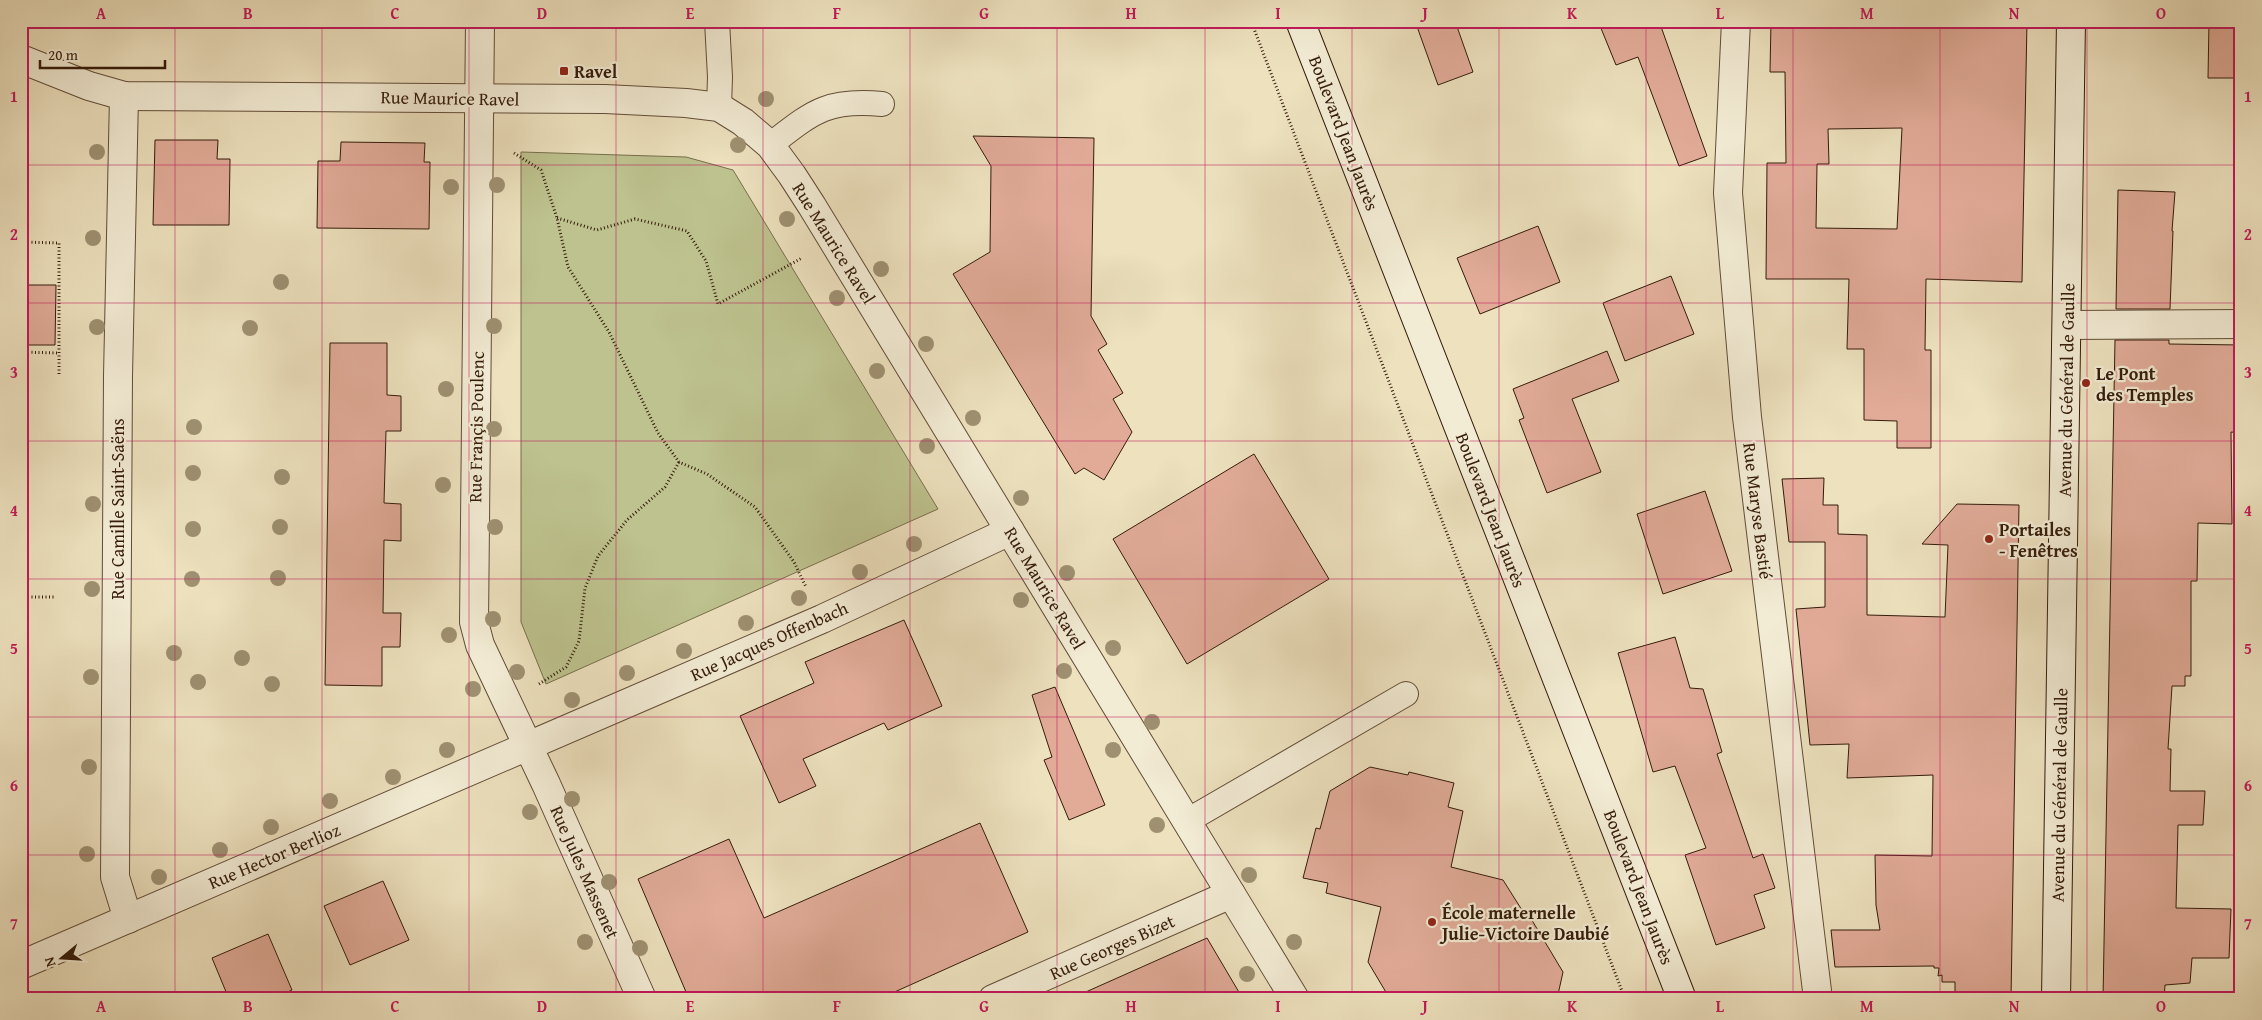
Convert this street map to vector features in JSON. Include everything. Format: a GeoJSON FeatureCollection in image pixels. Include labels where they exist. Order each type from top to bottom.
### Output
{"type":"FeatureCollection","features":[{"type":"Feature","properties":{"kind":"street","name":"Rue Françis Poulenc"},"geometry":{"type":"LineString","coordinates":[[480,21],[474,622],[480,645],[527,746]]}},
{"type":"Feature","properties":{"kind":"street","name":"Boulevard Jean Jaurès"},"geometry":{"type":"LineString","coordinates":[[1300,21],[1682,999]]}},
{"type":"Feature","properties":{"kind":"street","name":"Rue Maryse Bastié"},"geometry":{"type":"LineString","coordinates":[[1736,21],[1728,192],[1732,241],[1747,417],[1818,999]]}},
{"type":"Feature","properties":{"kind":"street","name":"Avenue du Général de Gaulle"},"geometry":{"type":"LineString","coordinates":[[2056,999],[2071,21]]}},
{"type":"Feature","properties":{"kind":"street","name":"Rue Maurice Ravel"},"geometry":{"type":"LineString","coordinates":[[21,59],[89,86],[124,96],[478,97],[623,100],[686,103],[719,107],[742,122],[770,145],[792,175],[1295,999]]}},
{"type":"Feature","properties":{"kind":"street","name":"Rue Camille Saint-Saëns"},"geometry":{"type":"LineString","coordinates":[[124,96],[118,386],[115,877],[128,919]]}},
{"type":"Feature","properties":{"kind":"street"},"geometry":{"type":"LineString","coordinates":[[2067,325],[2241,324]]}},
{"type":"Feature","properties":{"kind":"street","name":"Rue Jacques Offenbach"},"geometry":{"type":"LineString","coordinates":[[527,746],[822,619],[1010,531]]}},
{"type":"Feature","properties":{"kind":"street","name":"Rue Hector Berlioz"},"geometry":{"type":"LineString","coordinates":[[21,965],[527,746]]}},
{"type":"Feature","properties":{"kind":"street","name":"Rue Jules Massenet"},"geometry":{"type":"LineString","coordinates":[[527,746],[642,999]]}},
{"type":"Feature","properties":{"kind":"street","name":"Rue Georges Bizet"},"geometry":{"type":"LineString","coordinates":[[994,999],[1230,894]]}},
{"type":"Feature","properties":{"kind":"lane"},"geometry":{"type":"LineString","coordinates":[[716,21],[720,77],[719,107]]}},
{"type":"Feature","properties":{"kind":"lane"},"geometry":{"type":"LineString","coordinates":[[770,145],[810,114],[830,106],[853,102],[882,104]]}},
{"type":"Feature","properties":{"kind":"lane"},"geometry":{"type":"LineString","coordinates":[[1187,821],[1406,694]]}},
{"type":"Feature","properties":{"kind":"path"},"geometry":{"type":"LineString","coordinates":[[1251,21],[1625,999]]}},
{"type":"Feature","properties":{"kind":"path"},"geometry":{"type":"LineString","coordinates":[[479,148],[509,150],[540,170],[558,218],[568,267],[609,332],[658,433],[679,462],[707,474],[755,507],[794,562],[822,619]]}},
{"type":"Feature","properties":{"kind":"path"},"geometry":{"type":"LineString","coordinates":[[558,218],[597,230],[635,219],[687,232],[706,261],[718,304],[834,242]]}},
{"type":"Feature","properties":{"kind":"path"},"geometry":{"type":"LineString","coordinates":[[21,242],[59,243],[58,376]]}},
{"type":"Feature","properties":{"kind":"path"},"geometry":{"type":"LineString","coordinates":[[21,352],[58,353]]}},
{"type":"Feature","properties":{"kind":"path"},"geometry":{"type":"LineString","coordinates":[[506,704],[566,667],[579,641],[584,588],[598,556],[627,520],[665,487],[679,462]]}},
{"type":"Feature","properties":{"kind":"path"},"geometry":{"type":"LineString","coordinates":[[21,597],[54,598]]}},
{"type":"Feature","properties":{"kind":"green space"},"geometry":{"type":"Polygon","coordinates":[[[521,152],[686,157],[733,170],[938,509],[546,684],[521,622],[521,152]]]}},
{"type":"Feature","properties":{"kind":"building"},"geometry":{"type":"Polygon","coordinates":[[[1415,21],[1455,21],[1473,72],[1438,85],[1415,21]]]}},
{"type":"Feature","properties":{"kind":"building"},"geometry":{"type":"Polygon","coordinates":[[[1598,21],[1659,21],[1707,156],[1679,166],[1638,57],[1616,65],[1598,21]]]}},
{"type":"Feature","properties":{"kind":"building"},"geometry":{"type":"Polygon","coordinates":[[[1771,21],[2027,21],[2022,282],[1926,279],[1925,350],[1931,350],[1931,448],[1897,448],[1897,421],[1864,420],[1864,349],[1847,349],[1849,279],[1766,279],[1767,163],[1786,163],[1785,72],[1770,72],[1771,21]],[[1902,128],[1828,129],[1829,164],[1817,164],[1816,228],[1897,229],[1902,128]]]}},
{"type":"Feature","properties":{"kind":"building"},"geometry":{"type":"Polygon","coordinates":[[[2209,21],[2241,21],[2241,78],[2208,78],[2209,21]]]}},
{"type":"Feature","properties":{"kind":"building"},"geometry":{"type":"Polygon","coordinates":[[[973,136],[1094,138],[1091,316],[1107,344],[1098,350],[1123,393],[1113,399],[1132,432],[1104,480],[1084,468],[1075,474],[953,274],[990,252],[991,166],[973,136]]]}},
{"type":"Feature","properties":{"kind":"building"},"geometry":{"type":"Polygon","coordinates":[[[155,140],[218,140],[217,159],[230,159],[229,225],[153,225],[155,140]]]}},
{"type":"Feature","properties":{"kind":"building"},"geometry":{"type":"Polygon","coordinates":[[[341,142],[425,143],[424,162],[430,162],[429,229],[317,228],[318,161],[340,161],[341,142]]]}},
{"type":"Feature","properties":{"kind":"building"},"geometry":{"type":"Polygon","coordinates":[[[2118,190],[2175,192],[2170,309],[2116,309],[2118,190]]]}},
{"type":"Feature","properties":{"kind":"building"},"geometry":{"type":"Polygon","coordinates":[[[1538,226],[1560,282],[1480,314],[1457,258],[1538,226]]]}},
{"type":"Feature","properties":{"kind":"building"},"geometry":{"type":"Polygon","coordinates":[[[1671,276],[1694,334],[1625,361],[1603,303],[1671,276]]]}},
{"type":"Feature","properties":{"kind":"building"},"geometry":{"type":"Polygon","coordinates":[[[21,285],[56,285],[55,345],[21,345],[21,285]]]}},
{"type":"Feature","properties":{"kind":"building"},"geometry":{"type":"Polygon","coordinates":[[[2115,340],[2169,340],[2169,344],[2241,345],[2241,433],[2231,432],[2232,524],[2198,523],[2197,581],[2191,581],[2191,676],[2185,676],[2185,686],[2172,686],[2168,749],[2171,749],[2170,791],[2205,791],[2203,825],[2178,825],[2176,908],[2231,909],[2229,958],[2192,958],[2190,983],[2165,985],[2164,999],[2103,999],[2115,340]]]}},
{"type":"Feature","properties":{"kind":"building"},"geometry":{"type":"Polygon","coordinates":[[[330,343],[387,343],[387,395],[401,396],[401,431],[386,431],[384,503],[401,504],[401,541],[384,540],[383,613],[401,613],[400,647],[382,647],[382,686],[325,685],[330,343]]]}},
{"type":"Feature","properties":{"kind":"building"},"geometry":{"type":"Polygon","coordinates":[[[1607,351],[1619,381],[1572,399],[1601,472],[1547,493],[1519,420],[1524,418],[1513,389],[1607,351]]]}},
{"type":"Feature","properties":{"kind":"building"},"geometry":{"type":"Polygon","coordinates":[[[1254,454],[1329,579],[1187,664],[1113,539],[1254,454]]]}},
{"type":"Feature","properties":{"kind":"building"},"geometry":{"type":"Polygon","coordinates":[[[1824,478],[1823,505],[1838,505],[1838,534],[1867,535],[1867,615],[1945,617],[1948,545],[1922,544],[1957,504],[2019,505],[2011,999],[1955,999],[1955,982],[1942,982],[1942,975],[1938,976],[1939,968],[1934,968],[1934,966],[1835,967],[1831,930],[1880,930],[1876,905],[1875,855],[1932,856],[1933,775],[1847,778],[1849,744],[1810,745],[1796,609],[1825,607],[1825,542],[1789,542],[1782,479],[1824,478]]]}},
{"type":"Feature","properties":{"kind":"building"},"geometry":{"type":"Polygon","coordinates":[[[1705,491],[1732,571],[1663,594],[1637,514],[1705,491]]]}},
{"type":"Feature","properties":{"kind":"building"},"geometry":{"type":"Polygon","coordinates":[[[904,620],[942,706],[888,730],[884,723],[803,759],[816,786],[779,803],[740,716],[814,683],[805,662],[904,620]]]}},
{"type":"Feature","properties":{"kind":"building"},"geometry":{"type":"Polygon","coordinates":[[[1675,637],[1690,688],[1703,689],[1722,752],[1717,754],[1753,858],[1763,854],[1775,888],[1754,895],[1765,928],[1716,945],[1685,855],[1706,848],[1675,766],[1653,772],[1618,653],[1675,637]]]}},
{"type":"Feature","properties":{"kind":"building"},"geometry":{"type":"Polygon","coordinates":[[[1055,687],[1105,805],[1069,820],[1044,760],[1052,757],[1032,695],[1055,687]]]}},
{"type":"Feature","properties":{"kind":"building"},"geometry":{"type":"Polygon","coordinates":[[[1370,767],[1408,775],[1409,772],[1454,783],[1448,807],[1463,811],[1451,867],[1503,880],[1527,918],[1530,917],[1563,972],[1557,999],[1390,999],[1368,962],[1381,907],[1326,893],[1328,883],[1303,878],[1316,828],[1320,829],[1330,791],[1370,767]]]}},
{"type":"Feature","properties":{"kind":"building"},"geometry":{"type":"Polygon","coordinates":[[[980,823],[1028,932],[879,999],[689,999],[638,879],[729,839],[764,918],[980,823]]]}},
{"type":"Feature","properties":{"kind":"building"},"geometry":{"type":"Polygon","coordinates":[[[383,881],[409,940],[350,965],[324,906],[383,881]]]}},
{"type":"Feature","properties":{"kind":"building"},"geometry":{"type":"Polygon","coordinates":[[[268,934],[292,990],[272,999],[229,999],[212,958],[268,934]]]}},
{"type":"Feature","properties":{"kind":"building"},"geometry":{"type":"Polygon","coordinates":[[[1207,938],[1243,999],[1070,999],[1207,938]]]}},
{"type":"Feature","properties":{"kind":"place","name":"Ravel"},"geometry":{"type":"Point","coordinates":[564,71]}},
{"type":"Feature","properties":{"kind":"place","name":"Le Pont des Temples"},"geometry":{"type":"Point","coordinates":[2086,383]}},
{"type":"Feature","properties":{"kind":"place","name":"Portailes - Fenêtres"},"geometry":{"type":"Point","coordinates":[1989,539]}},
{"type":"Feature","properties":{"kind":"place","name":"École maternelle Julie-Victoire Daubié"},"geometry":{"type":"Point","coordinates":[1432,922]}}]}
